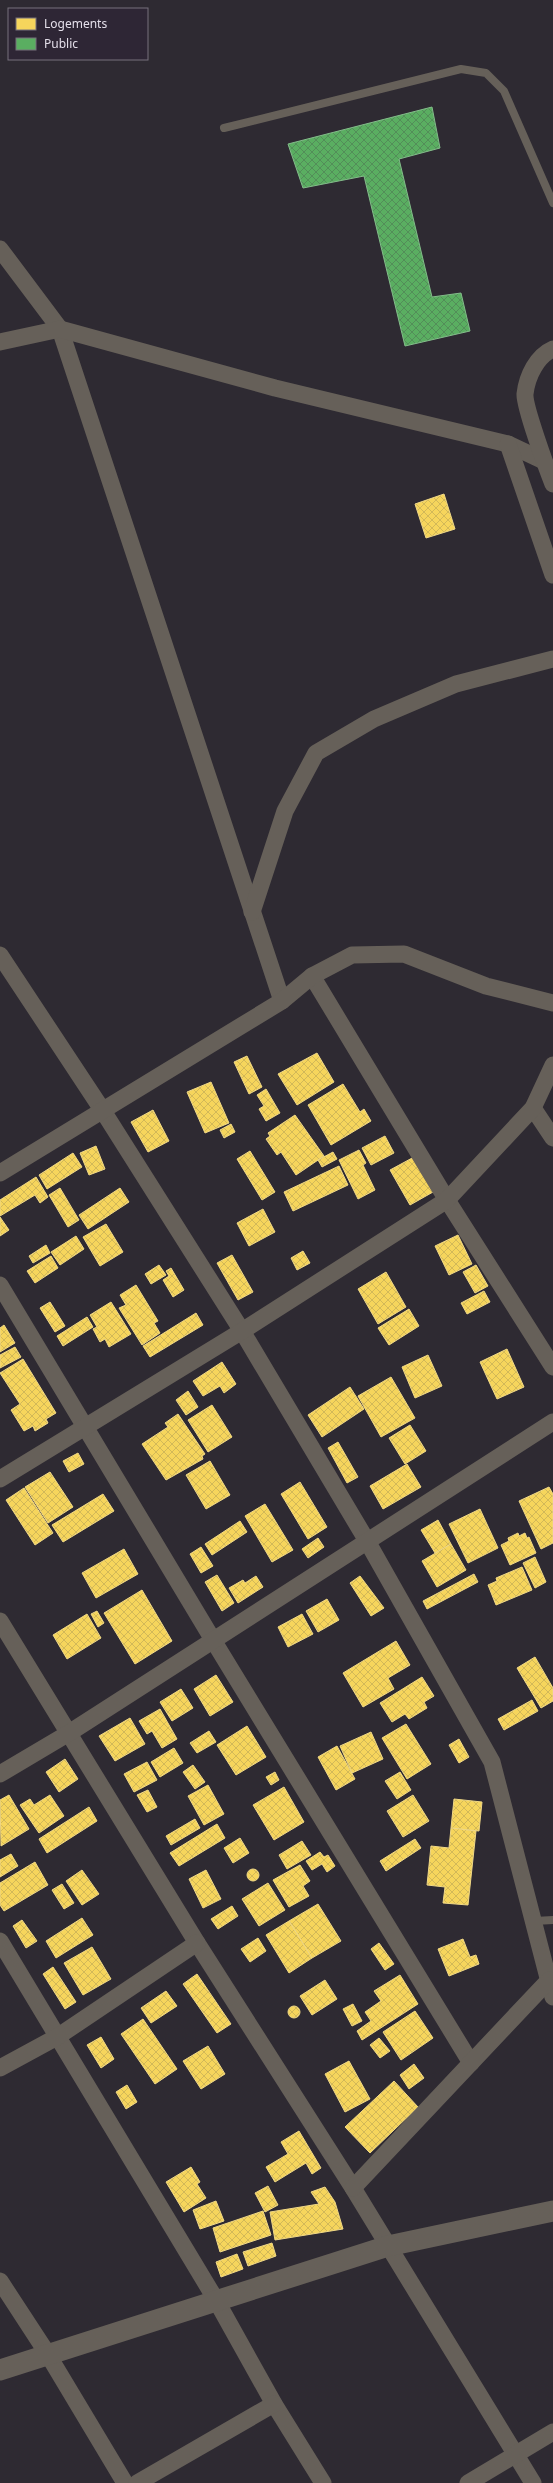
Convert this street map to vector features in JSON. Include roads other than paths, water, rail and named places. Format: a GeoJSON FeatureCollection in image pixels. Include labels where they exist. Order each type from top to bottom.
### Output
{"type":"FeatureCollection","features":[{"type":"Feature","properties":{"kind":"street"},"geometry":{"type":"LineString","coordinates":[[0,249],[60,329],[282,1001]]}},
{"type":"Feature","properties":{"kind":"street"},"geometry":{"type":"LineString","coordinates":[[0,342],[60,329],[275,388],[508,444],[544,461]]}},
{"type":"Feature","properties":{"kind":"street"},"geometry":{"type":"LineString","coordinates":[[553,349],[544,353],[530,373],[525,395],[544,461],[553,484]]}},
{"type":"Feature","properties":{"kind":"street"},"geometry":{"type":"LineString","coordinates":[[508,444],[553,575]]}},
{"type":"Feature","properties":{"kind":"street"},"geometry":{"type":"LineString","coordinates":[[252,912],[285,811],[316,753],[374,719],[456,684],[553,659]]}},
{"type":"Feature","properties":{"kind":"street"},"geometry":{"type":"LineString","coordinates":[[0,1174],[282,1001],[312,976],[352,955],[404,954],[486,986],[553,1003]]}},
{"type":"Feature","properties":{"kind":"street"},"geometry":{"type":"LineString","coordinates":[[0,955],[103,1111],[242,1331],[367,1542],[492,1762],[535,1921],[553,1997]]}},
{"type":"Feature","properties":{"kind":"street"},"geometry":{"type":"LineString","coordinates":[[312,976],[447,1200],[553,1367]]}},
{"type":"Feature","properties":{"kind":"street"},"geometry":{"type":"LineString","coordinates":[[0,1479],[84,1426],[242,1331],[447,1200],[533,1108],[553,1065]]}},
{"type":"Feature","properties":{"kind":"street"},"geometry":{"type":"LineString","coordinates":[[533,1108],[553,1138]]}},
{"type":"Feature","properties":{"kind":"street"},"geometry":{"type":"LineString","coordinates":[[0,1285],[212,1640],[471,2063]]}},
{"type":"Feature","properties":{"kind":"street"},"geometry":{"type":"LineString","coordinates":[[0,1774],[69,1733],[553,1422]]}},
{"type":"Feature","properties":{"kind":"street"},"geometry":{"type":"LineString","coordinates":[[0,1621],[197,1943],[353,2188],[533,2483]]}},
{"type":"Feature","properties":{"kind":"street"},"geometry":{"type":"LineString","coordinates":[[0,1941],[56,2037],[216,2300],[274,2404],[323,2483]]}},
{"type":"Feature","properties":{"kind":"street"},"geometry":{"type":"LineString","coordinates":[[0,2068],[56,2037],[197,1943]]}},
{"type":"Feature","properties":{"kind":"street"},"geometry":{"type":"LineString","coordinates":[[353,2188],[549,1980]]}},
{"type":"Feature","properties":{"kind":"street"},"geometry":{"type":"LineString","coordinates":[[0,2370],[48,2353],[388,2246],[553,2211]]}},
{"type":"Feature","properties":{"kind":"street"},"geometry":{"type":"LineString","coordinates":[[0,2281],[48,2353],[125,2483]]}},
{"type":"Feature","properties":{"kind":"street"},"geometry":{"type":"LineString","coordinates":[[138,2483],[274,2404]]}},
{"type":"Feature","properties":{"kind":"street"},"geometry":{"type":"LineString","coordinates":[[468,2483],[553,2432]]}},
{"type":"Feature","properties":{"kind":"lane"},"geometry":{"type":"LineString","coordinates":[[224,128],[461,69],[486,73],[504,91],[553,203]]}},
{"type":"Feature","properties":{"kind":"lane"},"geometry":{"type":"LineString","coordinates":[[535,1921],[553,1920]]}}]}
